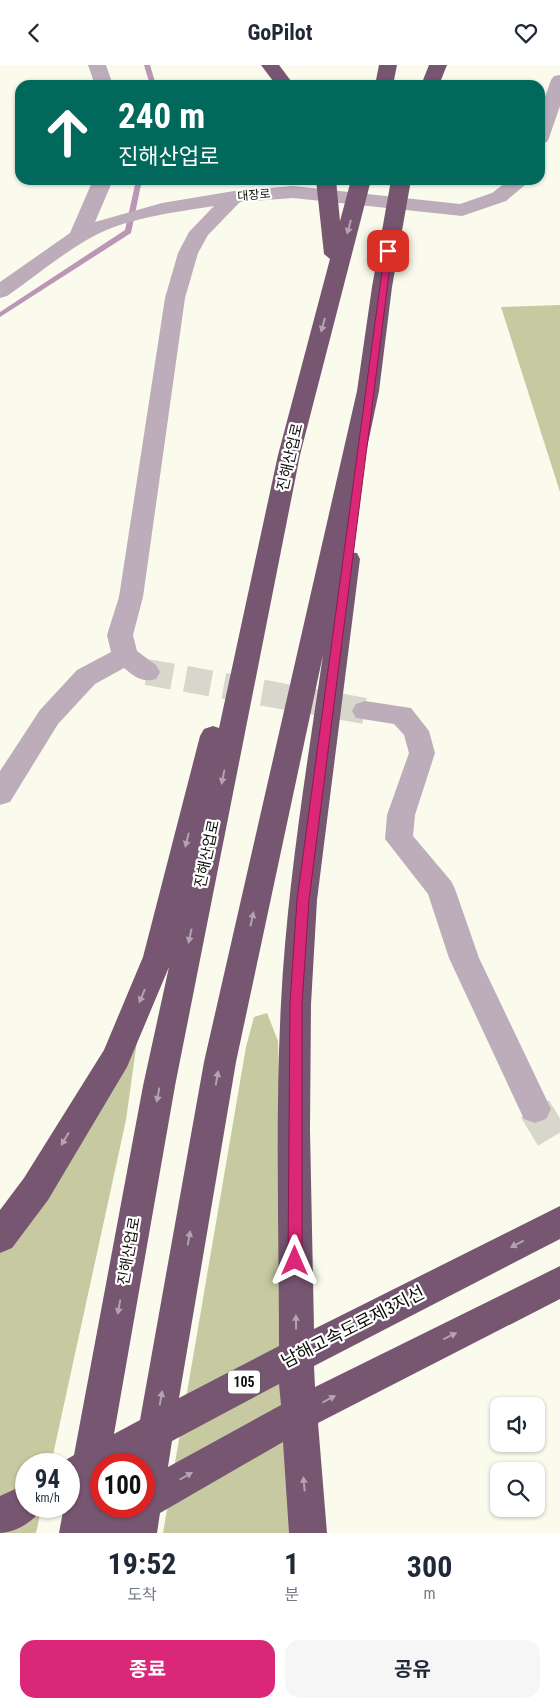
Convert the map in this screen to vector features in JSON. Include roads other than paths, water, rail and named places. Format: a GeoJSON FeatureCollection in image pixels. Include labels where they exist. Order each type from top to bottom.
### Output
{"type":"FeatureCollection","features":[{"type":"Feature","properties":{"kind":"highway"},"geometry":{"type":"LineString","coordinates":[[270,65],[281,80]]}},
{"type":"Feature","properties":{"kind":"highway"},"geometry":{"type":"LineString","coordinates":[[385,80],[388,65]]}},
{"type":"Feature","properties":{"kind":"highway"},"geometry":{"type":"LineString","coordinates":[[419,80],[422,65]]}},
{"type":"Feature","properties":{"kind":"highway"},"geometry":{"type":"LineString","coordinates":[[432,80],[438,65]]}},
{"type":"Feature","properties":{"kind":"highway"},"geometry":{"type":"LineString","coordinates":[[327,185],[336,278]]}},
{"type":"Feature","properties":{"kind":"highway","name":"진해산업로"},"geometry":{"type":"LineString","coordinates":[[78,1533],[159,1086],[289,455],[360,185]]}},
{"type":"Feature","properties":{"kind":"highway"},"geometry":{"type":"LineString","coordinates":[[308,1533],[297,1385],[294,1139],[296,1004],[303,900],[382,287],[400,185]]}},
{"type":"Feature","properties":{"kind":"highway"},"geometry":{"type":"LineString","coordinates":[[152,1453],[220,1062],[368,391]]}},
{"type":"Feature","properties":{"kind":"highway"},"geometry":{"type":"LineString","coordinates":[[0,1237],[36,1189],[116,1057],[158,957],[246,603],[289,455]]}},
{"type":"Feature","properties":{"kind":"highway"},"geometry":{"type":"LineString","coordinates":[[0,1215],[36,1189]]}},
{"type":"Feature","properties":{"kind":"highway"},"geometry":{"type":"LineString","coordinates":[[0,1223],[36,1189]]}},
{"type":"Feature","properties":{"kind":"highway","name":"남해고속도로제3지선"},"geometry":{"type":"LineString","coordinates":[[80,1473],[230,1389],[560,1222]]}},
{"type":"Feature","properties":{"kind":"highway"},"geometry":{"type":"LineString","coordinates":[[155,1493],[407,1357],[560,1282]]}},
{"type":"Feature","properties":{"kind":"highway"},"geometry":{"type":"LineString","coordinates":[[0,1517],[15,1508]]}},
{"type":"Feature","properties":{"kind":"highway"},"geometry":{"type":"LineString","coordinates":[[89,1533],[115,1518]]}},
{"type":"Feature","properties":{"kind":"highway"},"geometry":{"type":"LineString","coordinates":[[138,1533],[140,1518]]}},
{"type":"Feature","properties":{"kind":"street"},"geometry":{"type":"LineString","coordinates":[[97,65],[102,80]]}},
{"type":"Feature","properties":{"kind":"street"},"geometry":{"type":"LineString","coordinates":[[545,123],[560,80]]}},
{"type":"Feature","properties":{"kind":"street"},"geometry":{"type":"LineString","coordinates":[[79,236],[101,185]]}},
{"type":"Feature","properties":{"kind":"street","name":"대장로"},"geometry":{"type":"LineString","coordinates":[[0,292],[79,236],[106,224],[162,209],[234,197],[293,192],[462,210],[499,197],[515,185]]}},
{"type":"Feature","properties":{"kind":"street"},"geometry":{"type":"LineString","coordinates":[[147,672],[125,656],[120,635],[131,597],[175,298],[188,253],[199,232],[234,197]]}},
{"type":"Feature","properties":{"kind":"street"},"geometry":{"type":"LineString","coordinates":[[0,794],[49,717],[86,677],[125,656]]}},
{"type":"Feature","properties":{"kind":"street"},"geometry":{"type":"LineString","coordinates":[[365,711],[402,715],[416,731],[422,753],[401,815],[399,839],[440,889],[464,958],[535,1109]]}},
{"type":"Feature","properties":{"kind":"waterway"},"geometry":{"type":"LineString","coordinates":[[147,65],[152,80]]}},
{"type":"Feature","properties":{"kind":"waterway"},"geometry":{"type":"LineString","coordinates":[[0,315],[128,231],[138,185]]}},
{"type":"Feature","properties":{"kind":"tunnel"},"geometry":{"type":"LineString","coordinates":[[147,672],[365,711]]}},
{"type":"Feature","properties":{"kind":"tunnel"},"geometry":{"type":"LineString","coordinates":[[535,1109],[560,1150]]}}]}
